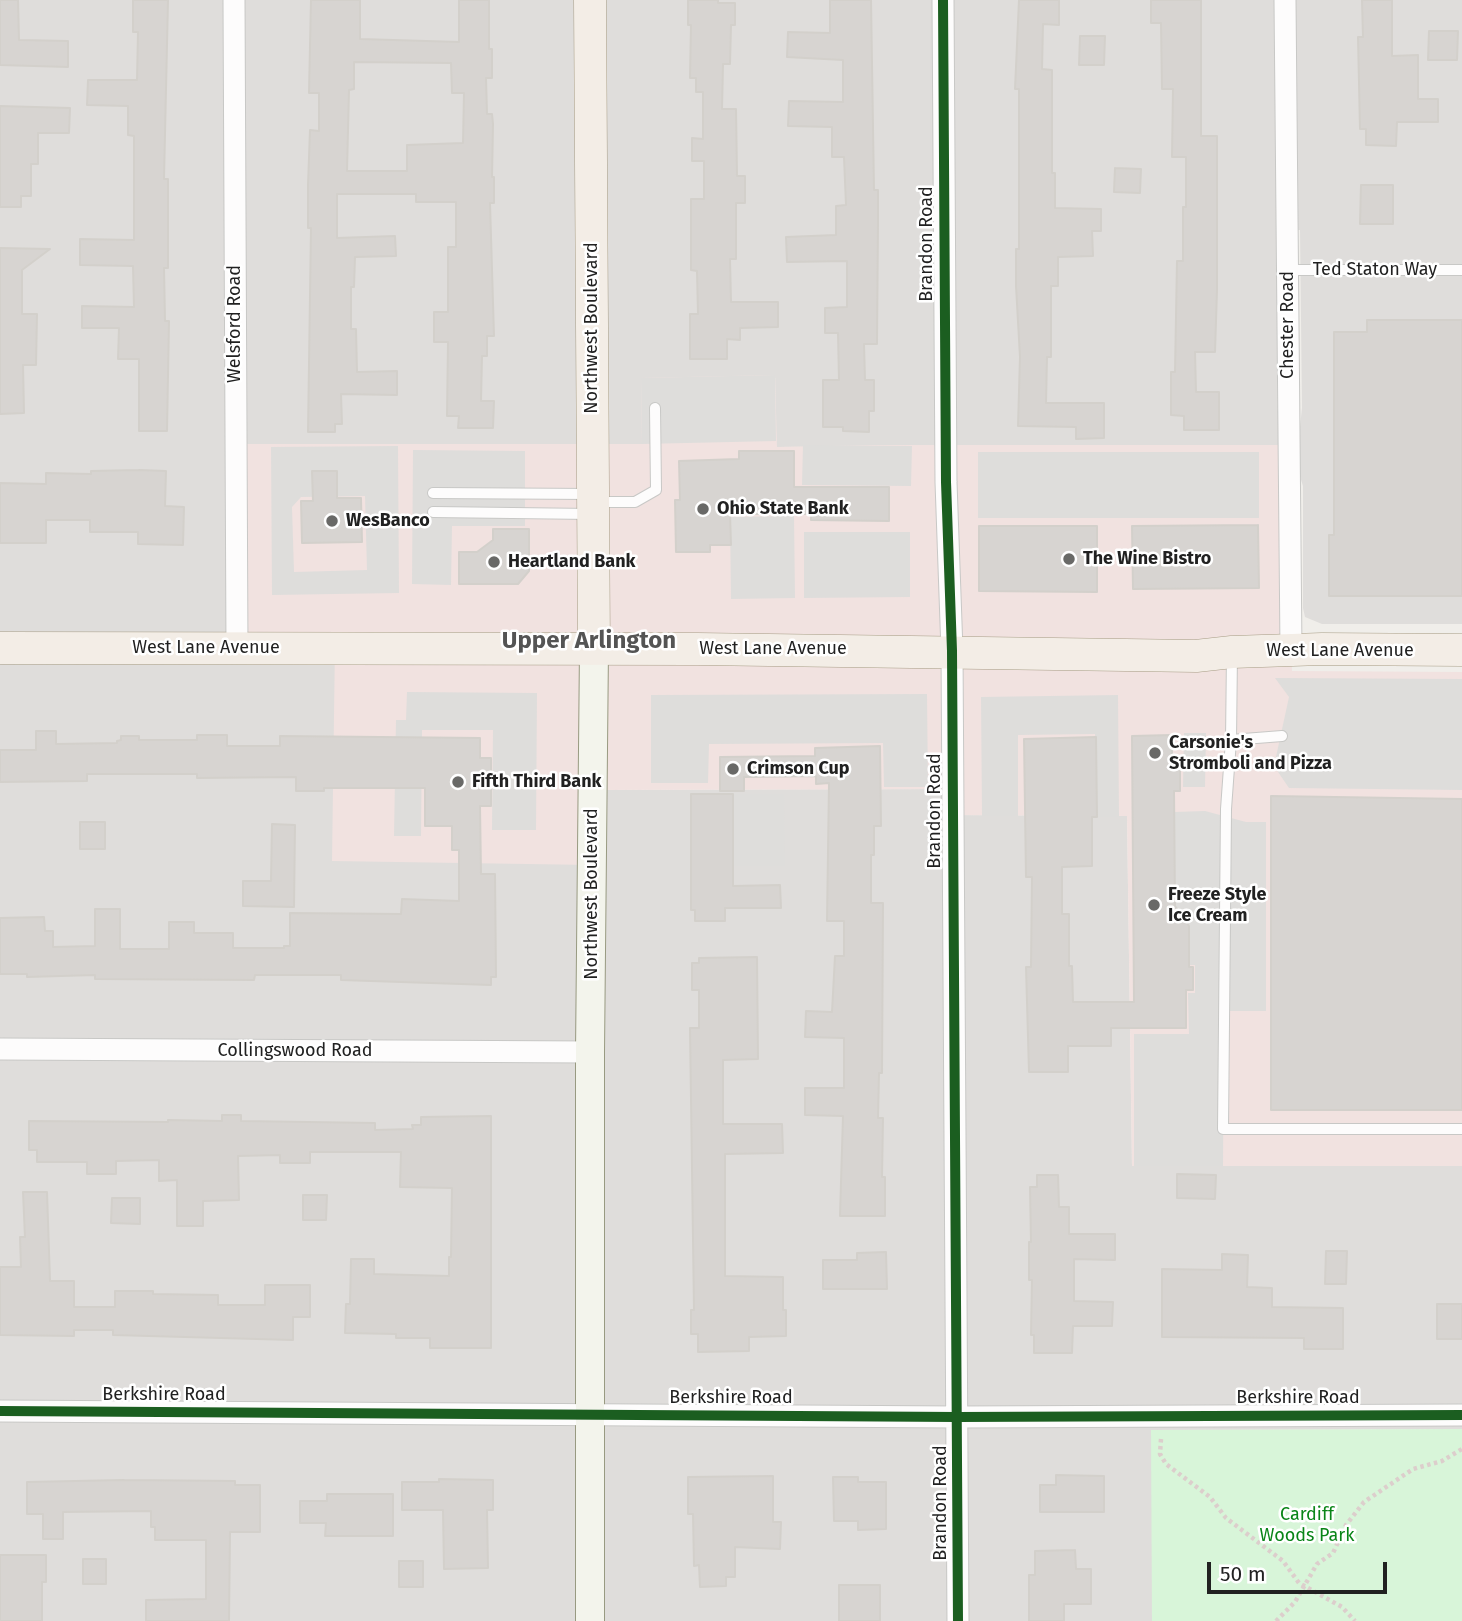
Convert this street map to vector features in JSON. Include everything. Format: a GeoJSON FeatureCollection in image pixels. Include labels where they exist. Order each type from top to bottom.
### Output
{"type":"FeatureCollection","features":[{"type":"Feature","properties":{"kind":"main road","name":"Northwest Boulevard"},"geometry":{"type":"LineString","coordinates":[[590,0],[594,648],[590,1052],[590,1621]]}},
{"type":"Feature","properties":{"kind":"main road","name":"West Lane Avenue"},"geometry":{"type":"LineString","coordinates":[[0,648],[594,648],[1196,656],[1291,650],[1462,650]]}},
{"type":"Feature","properties":{"kind":"street","name":"Welsford Road"},"geometry":{"type":"LineString","coordinates":[[234,0],[237,647]]}},
{"type":"Feature","properties":{"kind":"street","name":"Brandon Road"},"geometry":{"type":"LineString","coordinates":[[943,0],[946,490],[952,651],[958,1621]]}},
{"type":"Feature","properties":{"kind":"street","name":"Chester Road"},"geometry":{"type":"LineString","coordinates":[[1285,0],[1291,650]]}},
{"type":"Feature","properties":{"kind":"street","name":"Collingswood Road"},"geometry":{"type":"LineString","coordinates":[[0,1049],[590,1052]]}},
{"type":"Feature","properties":{"kind":"street","name":"Berkshire Road"},"geometry":{"type":"LineString","coordinates":[[0,1411],[957,1417],[1462,1415]]}},
{"type":"Feature","properties":{"kind":"lane","name":"Ted Staton Way"},"geometry":{"type":"LineString","coordinates":[[1287,270],[1462,270]]}},
{"type":"Feature","properties":{"kind":"lane"},"geometry":{"type":"LineString","coordinates":[[433,512],[635,502],[656,489],[655,408]]}},
{"type":"Feature","properties":{"kind":"lane"},"geometry":{"type":"LineString","coordinates":[[433,493],[593,503]]}},
{"type":"Feature","properties":{"kind":"lane"},"geometry":{"type":"LineString","coordinates":[[1232,652],[1231,740],[1226,809],[1223,1129],[1462,1129]]}},
{"type":"Feature","properties":{"kind":"lane"},"geometry":{"type":"LineString","coordinates":[[1231,740],[1282,736]]}},
{"type":"Feature","properties":{"kind":"path"},"geometry":{"type":"LineString","coordinates":[[1161,1438],[1160,1454],[1166,1464],[1210,1497],[1226,1518],[1283,1560],[1298,1583],[1342,1607],[1355,1621]]}},
{"type":"Feature","properties":{"kind":"path"},"geometry":{"type":"LineString","coordinates":[[1276,1621],[1306,1587],[1317,1563],[1333,1553],[1346,1525],[1364,1502],[1413,1469],[1442,1461],[1462,1449]]}},
{"type":"Feature","properties":{"kind":"shaded area"},"geometry":{"type":"Polygon","coordinates":[[[0,0],[1462,0],[1462,624],[1322,624],[1305,617],[1303,486],[1296,464],[1302,408],[1300,230],[1277,231],[1277,395],[1280,445],[776,447],[775,376],[642,444],[237,444],[335,642],[593,790],[953,789],[953,815],[1127,816],[1132,1166],[1462,1166],[1462,1429],[1152,1430],[1152,1621],[0,1621],[0,0]]]}},
{"type":"Feature","properties":{"kind":"shaded area"},"geometry":{"type":"Polygon","coordinates":[[[775,375],[777,447],[1289,445],[1292,671],[1462,672],[1462,1166],[1132,1166],[1127,816],[953,815],[952,789],[593,790],[592,865],[332,861],[335,643],[237,642],[236,444],[642,444],[641,378],[775,375]]]}},
{"type":"Feature","properties":{"kind":"shaded area"},"geometry":{"type":"Polygon","coordinates":[[[775,375],[776,441],[642,444],[641,378],[775,375]]]}},
{"type":"Feature","properties":{"kind":"shaded area"},"geometry":{"type":"Polygon","coordinates":[[[803,445],[912,446],[911,486],[802,485],[803,445]]]}},
{"type":"Feature","properties":{"kind":"shaded area"},"geometry":{"type":"Polygon","coordinates":[[[398,446],[399,593],[272,595],[271,447],[398,446]],[[365,496],[301,497],[292,507],[294,572],[367,570],[365,496]]]}},
{"type":"Feature","properties":{"kind":"shaded area"},"geometry":{"type":"Polygon","coordinates":[[[413,450],[525,451],[525,526],[452,526],[451,585],[412,584],[413,450]]]}},
{"type":"Feature","properties":{"kind":"shaded area"},"geometry":{"type":"Polygon","coordinates":[[[978,452],[1259,452],[1259,518],[978,518],[978,452]]]}},
{"type":"Feature","properties":{"kind":"shaded area"},"geometry":{"type":"Polygon","coordinates":[[[794,516],[795,598],[731,599],[730,517],[794,516]]]}},
{"type":"Feature","properties":{"kind":"shaded area"},"geometry":{"type":"Polygon","coordinates":[[[804,532],[910,532],[910,597],[804,598],[804,532]]]}},
{"type":"Feature","properties":{"kind":"shaded area"},"geometry":{"type":"Polygon","coordinates":[[[1275,678],[1462,679],[1462,790],[1289,788],[1274,766],[1289,697],[1275,678]]]}},
{"type":"Feature","properties":{"kind":"shaded area"},"geometry":{"type":"Polygon","coordinates":[[[407,692],[537,693],[536,830],[492,830],[493,730],[422,730],[421,836],[394,836],[396,720],[406,720],[407,692]]]}},
{"type":"Feature","properties":{"kind":"shaded area"},"geometry":{"type":"Polygon","coordinates":[[[927,694],[928,787],[884,787],[883,743],[709,744],[708,783],[651,783],[651,695],[927,694]]]}},
{"type":"Feature","properties":{"kind":"shaded area"},"geometry":{"type":"Polygon","coordinates":[[[1118,695],[1119,817],[1097,817],[1095,734],[1018,735],[1018,816],[982,816],[981,697],[1118,695]]]}},
{"type":"Feature","properties":{"kind":"shaded area"},"geometry":{"type":"Polygon","coordinates":[[[1184,733],[1206,733],[1205,787],[1183,787],[1184,733]]]}},
{"type":"Feature","properties":{"kind":"shaded area"},"geometry":{"type":"Polygon","coordinates":[[[733,794],[784,794],[785,866],[733,866],[733,794]]]}},
{"type":"Feature","properties":{"kind":"shaded area"},"geometry":{"type":"Polygon","coordinates":[[[1205,811],[1246,822],[1266,822],[1266,1011],[1224,1011],[1223,1166],[1134,1166],[1134,1034],[1189,1034],[1188,993],[1195,993],[1195,965],[1189,965],[1189,926],[1175,906],[1174,812],[1205,811]]]}},
{"type":"Feature","properties":{"kind":"green space","name":"Cardiff Woods Park"},"geometry":{"type":"Polygon","coordinates":[[[1462,1429],[1462,1621],[1152,1621],[1151,1430],[1462,1429]]]}},
{"type":"Feature","properties":{"kind":"building"},"geometry":{"type":"Polygon","coordinates":[[[0,0],[18,0],[19,40],[68,41],[68,67],[0,65],[0,0]]]}},
{"type":"Feature","properties":{"kind":"building"},"geometry":{"type":"Polygon","coordinates":[[[133,0],[168,0],[164,179],[168,179],[168,268],[164,268],[165,321],[169,321],[167,431],[139,431],[139,359],[118,359],[119,328],[82,328],[82,306],[134,307],[133,266],[80,265],[80,239],[134,240],[134,136],[128,135],[128,106],[87,105],[88,80],[137,80],[138,32],[133,32],[133,0]]]}},
{"type":"Feature","properties":{"kind":"building"},"geometry":{"type":"Polygon","coordinates":[[[311,0],[360,0],[360,39],[459,42],[459,0],[489,0],[492,78],[486,78],[487,114],[492,114],[493,124],[494,203],[490,203],[494,336],[487,336],[487,356],[482,356],[481,401],[494,401],[493,428],[458,428],[459,416],[447,416],[448,342],[434,342],[434,312],[448,312],[448,247],[456,247],[456,202],[416,202],[416,194],[337,194],[337,238],[395,236],[396,256],[355,257],[354,287],[351,287],[351,329],[356,329],[357,372],[397,371],[397,395],[341,394],[342,424],[335,424],[335,432],[308,432],[310,130],[319,131],[319,93],[309,93],[311,0]],[[354,62],[354,89],[349,90],[347,171],[407,171],[407,145],[463,143],[464,93],[452,93],[451,63],[354,62]]]}},
{"type":"Feature","properties":{"kind":"building"},"geometry":{"type":"Polygon","coordinates":[[[688,0],[735,3],[735,25],[731,25],[730,64],[723,64],[722,109],[736,109],[737,176],[745,176],[745,203],[736,203],[736,259],[730,259],[731,302],[778,302],[778,327],[740,328],[740,340],[727,339],[727,359],[690,359],[690,314],[698,314],[697,271],[691,270],[691,199],[704,199],[704,161],[692,161],[692,138],[703,139],[703,92],[696,92],[696,78],[690,78],[691,25],[688,25],[688,0]]]}},
{"type":"Feature","properties":{"kind":"building"},"geometry":{"type":"Polygon","coordinates":[[[830,0],[871,0],[874,190],[878,190],[878,222],[877,344],[864,344],[865,380],[874,380],[874,411],[869,411],[869,432],[843,431],[843,427],[823,427],[823,380],[839,380],[838,333],[825,333],[825,308],[847,307],[847,261],[787,262],[786,237],[836,235],[836,206],[846,205],[844,157],[832,157],[832,127],[788,126],[789,101],[843,102],[843,60],[787,57],[788,32],[830,33],[830,0]]]}},
{"type":"Feature","properties":{"kind":"building"},"geometry":{"type":"Polygon","coordinates":[[[1019,0],[1059,0],[1059,25],[1043,24],[1042,69],[1052,70],[1052,173],[1055,173],[1055,208],[1101,209],[1101,231],[1092,231],[1093,256],[1058,257],[1058,286],[1051,286],[1051,357],[1047,357],[1046,403],[1104,403],[1104,438],[1076,439],[1076,427],[1018,426],[1020,357],[1016,249],[1019,249],[1019,89],[1015,89],[1019,0]]]}},
{"type":"Feature","properties":{"kind":"building"},"geometry":{"type":"Polygon","coordinates":[[[1151,0],[1201,0],[1201,136],[1217,136],[1217,290],[1215,352],[1195,352],[1196,392],[1219,392],[1219,430],[1184,430],[1184,416],[1171,415],[1171,372],[1175,372],[1177,261],[1183,261],[1186,157],[1172,157],[1173,89],[1162,89],[1161,23],[1151,23],[1151,0]]]}},
{"type":"Feature","properties":{"kind":"building"},"geometry":{"type":"Polygon","coordinates":[[[1362,0],[1392,0],[1392,56],[1418,55],[1418,99],[1438,99],[1438,122],[1397,122],[1396,146],[1366,145],[1366,129],[1360,129],[1358,37],[1363,37],[1362,0]]]}},
{"type":"Feature","properties":{"kind":"building"},"geometry":{"type":"Polygon","coordinates":[[[1429,31],[1458,31],[1457,60],[1428,60],[1429,31]]]}},
{"type":"Feature","properties":{"kind":"building"},"geometry":{"type":"Polygon","coordinates":[[[1080,36],[1105,36],[1104,65],[1079,65],[1080,36]]]}},
{"type":"Feature","properties":{"kind":"building"},"geometry":{"type":"Polygon","coordinates":[[[0,106],[70,108],[69,133],[38,133],[38,164],[31,164],[31,196],[21,196],[21,207],[0,207],[0,106]]]}},
{"type":"Feature","properties":{"kind":"building"},"geometry":{"type":"Polygon","coordinates":[[[1115,168],[1141,169],[1140,193],[1114,192],[1115,168]]]}},
{"type":"Feature","properties":{"kind":"building"},"geometry":{"type":"Polygon","coordinates":[[[1361,185],[1393,185],[1393,224],[1360,224],[1361,185]]]}},
{"type":"Feature","properties":{"kind":"building"},"geometry":{"type":"Polygon","coordinates":[[[0,248],[50,249],[22,270],[22,314],[37,314],[36,365],[23,365],[24,413],[0,414],[0,248]]]}},
{"type":"Feature","properties":{"kind":"building"},"geometry":{"type":"Polygon","coordinates":[[[1367,320],[1462,320],[1462,596],[1329,596],[1329,535],[1334,535],[1334,332],[1367,332],[1367,320]]]}},
{"type":"Feature","properties":{"kind":"building"},"geometry":{"type":"Polygon","coordinates":[[[739,451],[794,451],[794,487],[889,487],[889,521],[811,520],[811,514],[730,514],[731,545],[710,545],[710,552],[676,552],[675,500],[680,500],[679,461],[739,459],[739,451]]]}},
{"type":"Feature","properties":{"kind":"building"},"geometry":{"type":"Polygon","coordinates":[[[91,471],[166,471],[165,506],[184,507],[183,545],[138,544],[138,532],[90,532],[90,520],[46,520],[46,543],[0,543],[0,483],[46,484],[46,473],[91,474],[91,471]]]}},
{"type":"Feature","properties":{"kind":"building","name":"WesBanco"},"geometry":{"type":"Polygon","coordinates":[[[312,471],[337,471],[337,498],[361,498],[362,542],[302,543],[301,501],[313,501],[312,471]]]}},
{"type":"Feature","properties":{"kind":"building"},"geometry":{"type":"Polygon","coordinates":[[[1258,525],[1259,588],[1133,589],[1132,526],[1258,525]]]}},
{"type":"Feature","properties":{"kind":"building"},"geometry":{"type":"Polygon","coordinates":[[[979,526],[1097,526],[1097,592],[979,591],[979,526]]]}},
{"type":"Feature","properties":{"kind":"building","name":"Heartland Bank"},"geometry":{"type":"Polygon","coordinates":[[[493,529],[529,529],[529,571],[518,584],[459,584],[459,552],[477,552],[493,540],[493,529]]]}},
{"type":"Feature","properties":{"kind":"building"},"geometry":{"type":"Polygon","coordinates":[[[36,731],[56,731],[56,744],[117,743],[121,736],[139,736],[139,740],[197,740],[197,735],[227,735],[227,746],[280,746],[280,736],[480,738],[480,758],[491,758],[491,806],[480,806],[481,874],[495,874],[496,977],[491,977],[491,985],[341,980],[341,975],[255,975],[254,980],[95,979],[95,975],[27,977],[27,974],[0,974],[0,918],[44,917],[45,931],[53,931],[53,947],[95,946],[95,909],[120,909],[120,949],[169,949],[169,922],[194,922],[194,933],[233,933],[233,948],[284,948],[290,946],[290,913],[401,914],[402,899],[459,901],[459,850],[452,850],[452,826],[425,826],[425,788],[324,788],[324,791],[296,791],[296,777],[197,778],[197,774],[87,774],[87,781],[0,782],[0,750],[36,750],[36,731]]]}},
{"type":"Feature","properties":{"kind":"building"},"geometry":{"type":"Polygon","coordinates":[[[1172,735],[1172,765],[1180,765],[1180,791],[1174,791],[1175,906],[1189,926],[1189,967],[1193,967],[1193,990],[1186,990],[1186,1028],[1111,1028],[1111,1046],[1068,1046],[1068,1072],[1029,1072],[1026,967],[1031,967],[1032,877],[1026,877],[1024,739],[1096,737],[1097,817],[1092,817],[1092,866],[1062,867],[1062,914],[1069,914],[1069,966],[1072,966],[1073,1002],[1134,1002],[1132,736],[1172,735]]]}},
{"type":"Feature","properties":{"kind":"building"},"geometry":{"type":"Polygon","coordinates":[[[880,746],[881,826],[874,826],[871,903],[883,903],[882,1073],[879,1073],[878,1118],[883,1118],[882,1177],[885,1177],[885,1216],[840,1216],[843,1116],[805,1115],[805,1088],[844,1088],[844,1038],[805,1037],[806,1011],[832,1012],[835,956],[844,956],[844,921],[827,921],[829,783],[816,784],[816,776],[744,777],[744,791],[720,791],[720,757],[815,756],[815,748],[880,746]]]}},
{"type":"Feature","properties":{"kind":"building"},"geometry":{"type":"Polygon","coordinates":[[[691,794],[733,794],[733,886],[780,885],[781,908],[725,908],[725,921],[695,921],[695,910],[691,910],[691,794]]]}},
{"type":"Feature","properties":{"kind":"building"},"geometry":{"type":"Polygon","coordinates":[[[1271,796],[1462,799],[1462,1110],[1271,1110],[1271,796]]]}},
{"type":"Feature","properties":{"kind":"building"},"geometry":{"type":"Polygon","coordinates":[[[80,822],[105,822],[105,849],[80,849],[80,822]]]}},
{"type":"Feature","properties":{"kind":"building"},"geometry":{"type":"Polygon","coordinates":[[[272,824],[295,825],[294,907],[243,906],[243,881],[271,881],[272,824]]]}},
{"type":"Feature","properties":{"kind":"building"},"geometry":{"type":"Polygon","coordinates":[[[757,957],[758,1059],[723,1060],[723,1124],[782,1124],[783,1153],[725,1154],[725,1276],[783,1277],[786,1336],[749,1337],[749,1351],[698,1352],[698,1334],[691,1334],[691,1310],[694,1310],[690,1028],[699,1028],[699,990],[692,990],[692,963],[699,963],[699,958],[757,957]]]}},
{"type":"Feature","properties":{"kind":"building"},"geometry":{"type":"Polygon","coordinates":[[[222,1115],[241,1115],[241,1121],[375,1123],[375,1130],[413,1129],[412,1125],[421,1125],[421,1117],[491,1116],[491,1348],[430,1348],[430,1338],[345,1333],[346,1304],[350,1304],[351,1259],[374,1259],[374,1274],[449,1276],[452,1188],[400,1187],[401,1152],[310,1152],[310,1163],[280,1163],[280,1155],[238,1156],[239,1200],[203,1201],[203,1226],[177,1226],[177,1180],[159,1181],[159,1160],[116,1161],[116,1174],[87,1174],[87,1162],[37,1162],[37,1150],[29,1150],[29,1121],[222,1121],[222,1115]]]}},
{"type":"Feature","properties":{"kind":"building"},"geometry":{"type":"Polygon","coordinates":[[[1177,1174],[1216,1175],[1215,1199],[1177,1198],[1177,1174]]]}},
{"type":"Feature","properties":{"kind":"building"},"geometry":{"type":"Polygon","coordinates":[[[1037,1175],[1058,1175],[1059,1207],[1069,1207],[1069,1234],[1115,1234],[1115,1260],[1074,1259],[1074,1301],[1113,1302],[1112,1326],[1073,1326],[1072,1353],[1034,1353],[1034,1335],[1031,1335],[1032,1280],[1029,1280],[1029,1242],[1030,1187],[1037,1187],[1037,1175]]]}},
{"type":"Feature","properties":{"kind":"building"},"geometry":{"type":"Polygon","coordinates":[[[23,1192],[47,1192],[50,1281],[74,1281],[74,1307],[115,1307],[115,1291],[218,1295],[218,1305],[265,1305],[265,1285],[310,1285],[310,1317],[293,1317],[293,1340],[113,1335],[113,1330],[74,1330],[74,1336],[0,1335],[0,1267],[21,1267],[20,1237],[25,1237],[23,1192]]]}},
{"type":"Feature","properties":{"kind":"building"},"geometry":{"type":"Polygon","coordinates":[[[303,1195],[327,1195],[326,1220],[303,1220],[303,1195]]]}},
{"type":"Feature","properties":{"kind":"building"},"geometry":{"type":"Polygon","coordinates":[[[112,1198],[140,1198],[140,1224],[111,1223],[112,1198]]]}},
{"type":"Feature","properties":{"kind":"building"},"geometry":{"type":"Polygon","coordinates":[[[1326,1251],[1347,1251],[1346,1284],[1325,1284],[1326,1251]]]}},
{"type":"Feature","properties":{"kind":"building"},"geometry":{"type":"Polygon","coordinates":[[[886,1252],[887,1289],[823,1289],[823,1260],[857,1260],[857,1253],[886,1252]]]}},
{"type":"Feature","properties":{"kind":"building"},"geometry":{"type":"Polygon","coordinates":[[[1222,1254],[1248,1255],[1247,1287],[1272,1288],[1272,1307],[1343,1308],[1343,1349],[1304,1349],[1304,1338],[1162,1337],[1162,1269],[1222,1270],[1222,1254]]]}},
{"type":"Feature","properties":{"kind":"building"},"geometry":{"type":"Polygon","coordinates":[[[1437,1304],[1462,1304],[1462,1339],[1437,1339],[1437,1304]]]}},
{"type":"Feature","properties":{"kind":"building"},"geometry":{"type":"Polygon","coordinates":[[[1056,1475],[1104,1476],[1104,1512],[1040,1512],[1040,1485],[1056,1485],[1056,1475]]]}},
{"type":"Feature","properties":{"kind":"building"},"geometry":{"type":"Polygon","coordinates":[[[773,1476],[773,1522],[781,1522],[780,1549],[735,1547],[735,1577],[726,1577],[726,1586],[700,1587],[699,1565],[694,1566],[693,1514],[688,1514],[688,1477],[773,1476]]]}},
{"type":"Feature","properties":{"kind":"building"},"geometry":{"type":"Polygon","coordinates":[[[833,1477],[858,1477],[858,1482],[886,1482],[886,1529],[858,1530],[858,1521],[834,1521],[833,1477]]]}},
{"type":"Feature","properties":{"kind":"building"},"geometry":{"type":"Polygon","coordinates":[[[439,1479],[493,1480],[493,1510],[487,1510],[488,1568],[444,1569],[443,1510],[402,1510],[402,1482],[439,1482],[439,1479]]]}},
{"type":"Feature","properties":{"kind":"building"},"geometry":{"type":"Polygon","coordinates":[[[235,1481],[235,1485],[260,1485],[260,1532],[230,1532],[229,1621],[146,1621],[146,1600],[206,1599],[206,1540],[155,1540],[155,1527],[151,1527],[151,1511],[63,1512],[63,1539],[43,1539],[43,1514],[27,1514],[27,1482],[235,1481]]]}},
{"type":"Feature","properties":{"kind":"building"},"geometry":{"type":"Polygon","coordinates":[[[327,1494],[393,1494],[393,1536],[325,1536],[326,1523],[300,1523],[300,1501],[327,1501],[327,1494]]]}},
{"type":"Feature","properties":{"kind":"building"},"geometry":{"type":"Polygon","coordinates":[[[1075,1550],[1076,1569],[1091,1569],[1091,1604],[1064,1604],[1064,1621],[1029,1621],[1029,1575],[1035,1575],[1035,1551],[1075,1550]]]}},
{"type":"Feature","properties":{"kind":"building"},"geometry":{"type":"Polygon","coordinates":[[[0,1555],[46,1555],[46,1582],[42,1582],[42,1621],[0,1621],[0,1555]]]}},
{"type":"Feature","properties":{"kind":"building"},"geometry":{"type":"Polygon","coordinates":[[[83,1559],[106,1559],[106,1584],[83,1584],[83,1559]]]}},
{"type":"Feature","properties":{"kind":"building"},"geometry":{"type":"Polygon","coordinates":[[[399,1561],[423,1561],[423,1587],[399,1587],[399,1561]]]}},
{"type":"Feature","properties":{"kind":"building"},"geometry":{"type":"Polygon","coordinates":[[[839,1585],[880,1585],[880,1621],[839,1621],[839,1585]]]}},
{"type":"Feature","properties":{"kind":"cycle path"},"geometry":{"type":"LineString","coordinates":[[943,0],[946,482],[952,651],[958,1621]]}},
{"type":"Feature","properties":{"kind":"cycle path"},"geometry":{"type":"LineString","coordinates":[[0,1411],[957,1417],[1462,1415]]}},
{"type":"Feature","properties":{"kind":"place","name":"Ohio State Bank"},"geometry":{"type":"Point","coordinates":[703,509]}},
{"type":"Feature","properties":{"kind":"place","name":"WesBanco"},"geometry":{"type":"Point","coordinates":[332,521]}},
{"type":"Feature","properties":{"kind":"place","name":"The Wine Bistro"},"geometry":{"type":"Point","coordinates":[1069,559]}},
{"type":"Feature","properties":{"kind":"place","name":"Heartland Bank"},"geometry":{"type":"Point","coordinates":[494,562]}},
{"type":"Feature","properties":{"kind":"place","name":"Carsonie's Stromboli and Pizza"},"geometry":{"type":"Point","coordinates":[1155,753]}},
{"type":"Feature","properties":{"kind":"place","name":"Crimson Cup"},"geometry":{"type":"Point","coordinates":[733,769]}},
{"type":"Feature","properties":{"kind":"place","name":"Fifth Third Bank"},"geometry":{"type":"Point","coordinates":[458,782]}},
{"type":"Feature","properties":{"kind":"place","name":"Freeze Style Ice Cream"},"geometry":{"type":"Point","coordinates":[1154,905]}},
{"type":"Feature","properties":{"kind":"district","name":"Upper Arlington"},"geometry":{"type":"Point","coordinates":[589,641]}}]}
